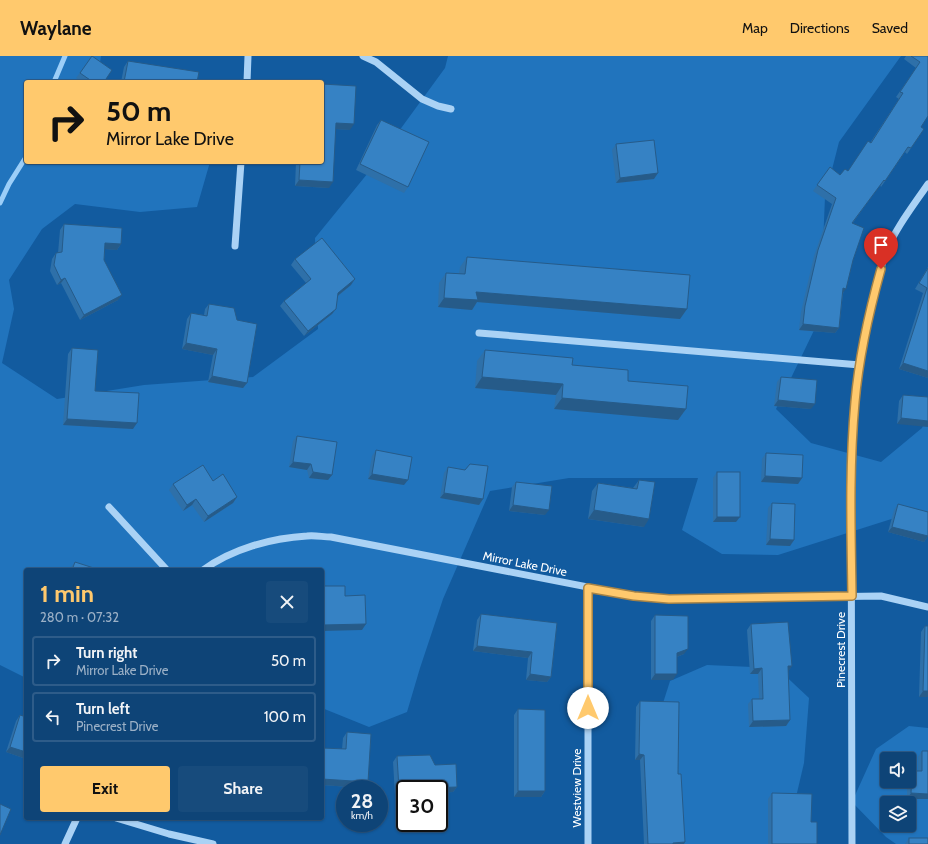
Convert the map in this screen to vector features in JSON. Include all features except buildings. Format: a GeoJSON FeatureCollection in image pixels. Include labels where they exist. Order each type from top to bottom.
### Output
{"type":"FeatureCollection","features":[{"type":"Feature","properties":{"kind":"street"},"geometry":{"type":"LineString","coordinates":[[247,80],[248,56]]}},
{"type":"Feature","properties":{"kind":"street"},"geometry":{"type":"LineString","coordinates":[[363,56],[376,62],[422,99],[438,106],[451,109]]}},
{"type":"Feature","properties":{"kind":"street"},"geometry":{"type":"LineString","coordinates":[[235,246],[241,164]]}},
{"type":"Feature","properties":{"kind":"street","name":"Pinecrest Drive"},"geometry":{"type":"LineString","coordinates":[[852,844],[851,458],[855,401],[863,343],[873,298],[886,254],[896,233],[928,184]]}},
{"type":"Feature","properties":{"kind":"street"},"geometry":{"type":"LineString","coordinates":[[479,333],[860,365]]}},
{"type":"Feature","properties":{"kind":"street"},"geometry":{"type":"LineString","coordinates":[[109,507],[165,568]]}},
{"type":"Feature","properties":{"kind":"street","name":"Mirror Lake Drive"},"geometry":{"type":"LineString","coordinates":[[207,568],[230,555],[263,543],[285,538],[308,536],[331,538],[634,596],[669,599],[881,596],[928,607]]}},
{"type":"Feature","properties":{"kind":"street","name":"Westview Drive"},"geometry":{"type":"LineString","coordinates":[[588,588],[588,844]]}},
{"type":"Feature","properties":{"kind":"street"},"geometry":{"type":"LineString","coordinates":[[66,844],[76,820]]}},
{"type":"Feature","properties":{"kind":"street"},"geometry":{"type":"LineString","coordinates":[[122,820],[168,834],[212,844]]}},
{"type":"Feature","properties":{"kind":"shaded area"},"geometry":{"type":"Polygon","coordinates":[[[0,56],[101,56],[97,80],[24,80],[24,164],[209,164],[197,207],[140,212],[75,204],[42,229],[9,280],[14,309],[2,363],[57,399],[144,385],[253,377],[318,329],[315,238],[372,168],[445,68],[448,56],[901,56],[839,142],[825,197],[820,318],[776,409],[811,443],[881,462],[922,428],[928,413],[928,512],[904,515],[778,555],[722,554],[682,530],[698,478],[569,478],[490,491],[443,599],[407,712],[369,727],[324,709],[324,568],[24,568],[24,677],[0,665],[0,56]]]}},
{"type":"Feature","properties":{"kind":"shaded area"},"geometry":{"type":"Polygon","coordinates":[[[707,665],[777,668],[809,698],[804,763],[785,844],[660,844],[652,738],[670,681],[707,665]]]}},
{"type":"Feature","properties":{"kind":"shaded area"},"geometry":{"type":"Polygon","coordinates":[[[909,726],[928,728],[928,844],[896,844],[881,832],[916,832],[916,796],[880,796],[880,831],[852,802],[876,749],[909,726]]]}},
{"type":"Feature","properties":{"kind":"waterway"},"geometry":{"type":"LineString","coordinates":[[55,80],[65,56]]}},
{"type":"Feature","properties":{"kind":"waterway"},"geometry":{"type":"LineString","coordinates":[[0,203],[9,184],[24,160]]}},
{"type":"Feature","properties":{"kind":"route"},"geometry":{"type":"LineString","coordinates":[[588,708],[588,588],[634,596],[669,599],[852,596],[851,458],[855,401],[863,343],[881,269]]}}]}
